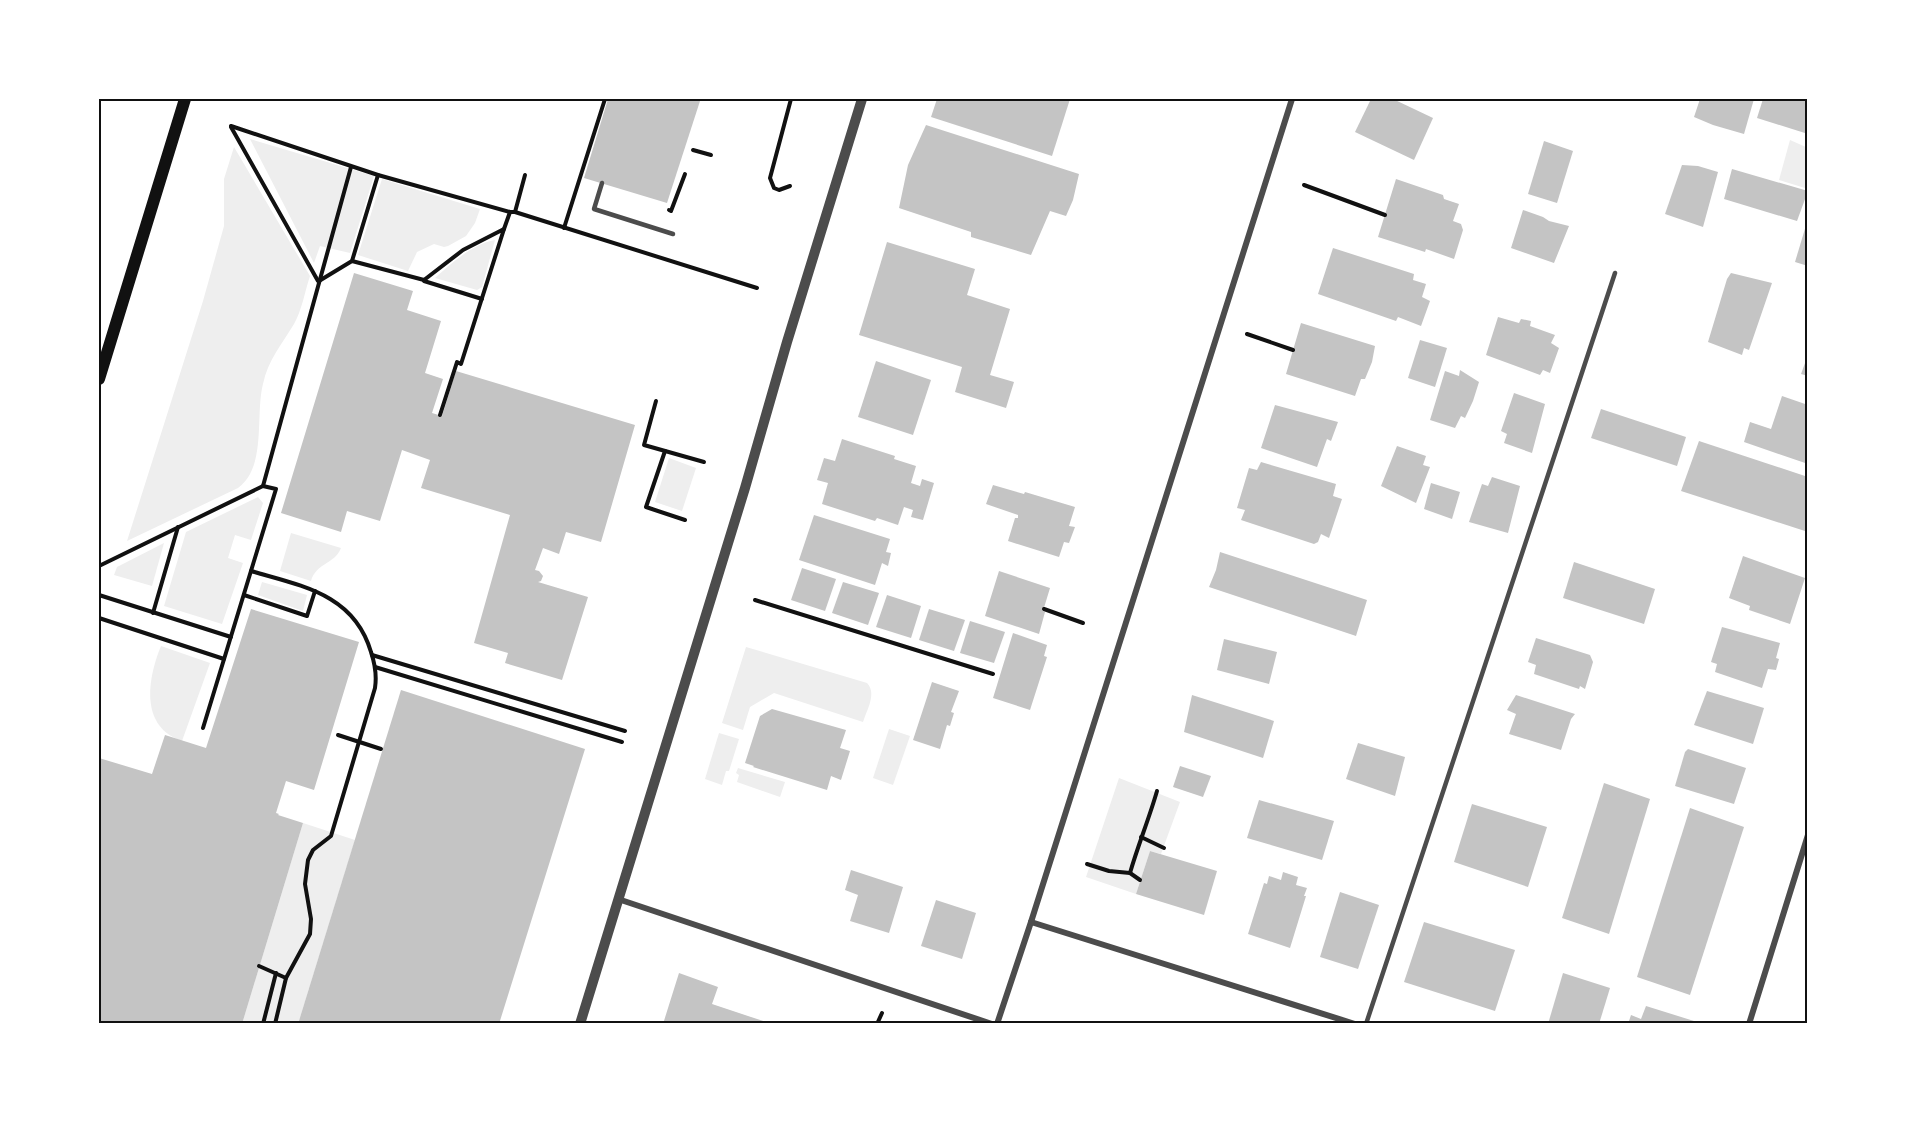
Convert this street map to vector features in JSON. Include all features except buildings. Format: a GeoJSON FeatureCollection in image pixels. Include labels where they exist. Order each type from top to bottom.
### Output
{"type":"FeatureCollection","features":[{"type":"Feature","properties":{"kind":"main road"},"geometry":{"type":"LineString","coordinates":[[99,379],[184,99]]}},
{"type":"Feature","properties":{"kind":"street"},"geometry":{"type":"LineString","coordinates":[[580,1024],[735,522],[787,342],[862,99]]}},
{"type":"Feature","properties":{"kind":"street"},"geometry":{"type":"LineString","coordinates":[[618,899],[994,1024],[1031,922],[1292,99]]}},
{"type":"Feature","properties":{"kind":"street"},"geometry":{"type":"LineString","coordinates":[[1749,1024],[1808,835]]}},
{"type":"Feature","properties":{"kind":"street"},"geometry":{"type":"LineString","coordinates":[[1031,922],[1355,1024]]}},
{"type":"Feature","properties":{"kind":"lane"},"geometry":{"type":"LineString","coordinates":[[602,183],[594,209],[673,234]]}},
{"type":"Feature","properties":{"kind":"lane"},"geometry":{"type":"LineString","coordinates":[[1366,1024],[1615,273]]}},
{"type":"Feature","properties":{"kind":"path"},"geometry":{"type":"LineString","coordinates":[[564,228],[604,99]]}},
{"type":"Feature","properties":{"kind":"path"},"geometry":{"type":"LineString","coordinates":[[790,186],[778,190],[774,188],[770,178],[791,99]]}},
{"type":"Feature","properties":{"kind":"path"},"geometry":{"type":"LineString","coordinates":[[318,281],[231,126],[378,175],[512,212],[757,288]]}},
{"type":"Feature","properties":{"kind":"path"},"geometry":{"type":"LineString","coordinates":[[693,150],[711,155]]}},
{"type":"Feature","properties":{"kind":"path"},"geometry":{"type":"LineString","coordinates":[[263,486],[351,166]]}},
{"type":"Feature","properties":{"kind":"path"},"geometry":{"type":"LineString","coordinates":[[661,208],[671,211],[685,174]]}},
{"type":"Feature","properties":{"kind":"path"},"geometry":{"type":"LineString","coordinates":[[318,281],[352,261],[378,175]]}},
{"type":"Feature","properties":{"kind":"path"},"geometry":{"type":"LineString","coordinates":[[440,415],[457,362],[461,364],[504,229],[525,176]]}},
{"type":"Feature","properties":{"kind":"path"},"geometry":{"type":"LineString","coordinates":[[1304,185],[1384,216]]}},
{"type":"Feature","properties":{"kind":"path"},"geometry":{"type":"LineString","coordinates":[[424,280],[463,250],[504,229]]}},
{"type":"Feature","properties":{"kind":"path"},"geometry":{"type":"LineString","coordinates":[[352,261],[424,280],[482,299]]}},
{"type":"Feature","properties":{"kind":"path"},"geometry":{"type":"LineString","coordinates":[[1247,334],[1293,350]]}},
{"type":"Feature","properties":{"kind":"path"},"geometry":{"type":"LineString","coordinates":[[656,401],[644,445],[704,462]]}},
{"type":"Feature","properties":{"kind":"path"},"geometry":{"type":"LineString","coordinates":[[665,451],[646,507],[685,520]]}},
{"type":"Feature","properties":{"kind":"path"},"geometry":{"type":"LineString","coordinates":[[99,566],[263,486],[276,489],[203,728]]}},
{"type":"Feature","properties":{"kind":"path"},"geometry":{"type":"LineString","coordinates":[[153,613],[178,527]]}},
{"type":"Feature","properties":{"kind":"path"},"geometry":{"type":"LineString","coordinates":[[251,571],[333,599],[351,615],[363,631],[375,667],[375,688],[331,836],[313,850],[308,860],[305,892],[310,910],[311,927],[307,941],[286,978],[275,1024]]}},
{"type":"Feature","properties":{"kind":"path"},"geometry":{"type":"LineString","coordinates":[[244,595],[307,616],[315,591]]}},
{"type":"Feature","properties":{"kind":"path"},"geometry":{"type":"LineString","coordinates":[[99,596],[231,637]]}},
{"type":"Feature","properties":{"kind":"path"},"geometry":{"type":"LineString","coordinates":[[755,600],[993,674]]}},
{"type":"Feature","properties":{"kind":"path"},"geometry":{"type":"LineString","coordinates":[[1044,609],[1083,623]]}},
{"type":"Feature","properties":{"kind":"path"},"geometry":{"type":"LineString","coordinates":[[99,618],[224,659]]}},
{"type":"Feature","properties":{"kind":"path"},"geometry":{"type":"LineString","coordinates":[[372,655],[625,731]]}},
{"type":"Feature","properties":{"kind":"path"},"geometry":{"type":"LineString","coordinates":[[375,667],[622,742]]}},
{"type":"Feature","properties":{"kind":"path"},"geometry":{"type":"LineString","coordinates":[[338,735],[381,749]]}},
{"type":"Feature","properties":{"kind":"path"},"geometry":{"type":"LineString","coordinates":[[1130,873],[1157,791]]}},
{"type":"Feature","properties":{"kind":"path"},"geometry":{"type":"LineString","coordinates":[[1142,837],[1164,848]]}},
{"type":"Feature","properties":{"kind":"path"},"geometry":{"type":"LineString","coordinates":[[1087,864],[1109,871],[1130,873],[1140,880]]}},
{"type":"Feature","properties":{"kind":"path"},"geometry":{"type":"LineString","coordinates":[[260,966],[286,978]]}},
{"type":"Feature","properties":{"kind":"path"},"geometry":{"type":"LineString","coordinates":[[263,1024],[276,973]]}},
{"type":"Feature","properties":{"kind":"path"},"geometry":{"type":"LineString","coordinates":[[877,1024],[882,1013]]}},
{"type":"Feature","properties":{"kind":"shaded area"},"geometry":{"type":"Polygon","coordinates":[[[250,139],[374,176],[350,253],[320,246],[314,263],[250,139]]]}},
{"type":"Feature","properties":{"kind":"shaded area"},"geometry":{"type":"Polygon","coordinates":[[[1790,140],[1808,148],[1808,176],[1805,188],[1779,180],[1790,140]]]}},
{"type":"Feature","properties":{"kind":"shaded area"},"geometry":{"type":"Polygon","coordinates":[[[234,147],[310,276],[297,319],[265,375],[257,454],[247,479],[238,488],[127,541],[203,301],[224,226],[224,179],[234,147]]]}},
{"type":"Feature","properties":{"kind":"shaded area"},"geometry":{"type":"Polygon","coordinates":[[[382,179],[480,209],[475,223],[466,236],[448,246],[434,244],[417,252],[408,271],[358,255],[382,179]]]}},
{"type":"Feature","properties":{"kind":"shaded area"},"geometry":{"type":"Polygon","coordinates":[[[495,240],[482,287],[477,290],[435,278],[470,250],[495,240]]]}},
{"type":"Feature","properties":{"kind":"shaded area"},"geometry":{"type":"Polygon","coordinates":[[[669,458],[696,468],[682,511],[655,502],[669,458]]]}},
{"type":"Feature","properties":{"kind":"shaded area"},"geometry":{"type":"Polygon","coordinates":[[[258,497],[263,503],[251,540],[235,535],[228,558],[243,563],[222,624],[164,606],[186,532],[258,497]]]}},
{"type":"Feature","properties":{"kind":"shaded area"},"geometry":{"type":"Polygon","coordinates":[[[291,533],[341,548],[334,557],[317,570],[311,581],[280,571],[291,533]]]}},
{"type":"Feature","properties":{"kind":"shaded area"},"geometry":{"type":"Polygon","coordinates":[[[164,543],[152,586],[114,575],[117,567],[164,543]]]}},
{"type":"Feature","properties":{"kind":"shaded area"},"geometry":{"type":"Polygon","coordinates":[[[262,582],[307,595],[303,611],[258,595],[262,582]]]}},
{"type":"Feature","properties":{"kind":"shaded area"},"geometry":{"type":"Polygon","coordinates":[[[161,646],[210,663],[182,741],[168,734],[159,725],[150,701],[152,673],[161,646]]]}},
{"type":"Feature","properties":{"kind":"shaded area"},"geometry":{"type":"Polygon","coordinates":[[[746,647],[867,683],[871,697],[863,722],[774,693],[750,707],[743,730],[722,723],[746,647]]]}},
{"type":"Feature","properties":{"kind":"shaded area"},"geometry":{"type":"Polygon","coordinates":[[[889,729],[910,736],[893,785],[873,778],[889,729]]]}},
{"type":"Feature","properties":{"kind":"shaded area"},"geometry":{"type":"Polygon","coordinates":[[[719,733],[739,739],[722,785],[705,779],[719,733]]]}},
{"type":"Feature","properties":{"kind":"shaded area"},"geometry":{"type":"Polygon","coordinates":[[[738,768],[785,782],[780,797],[737,782],[738,768]]]}},
{"type":"Feature","properties":{"kind":"shaded area"},"geometry":{"type":"Polygon","coordinates":[[[1119,778],[1180,802],[1161,854],[1150,851],[1136,894],[1086,877],[1119,778]]]}},
{"type":"Feature","properties":{"kind":"shaded area"},"geometry":{"type":"Polygon","coordinates":[[[303,823],[355,840],[298,1024],[242,1024],[303,823]]]}}]}
